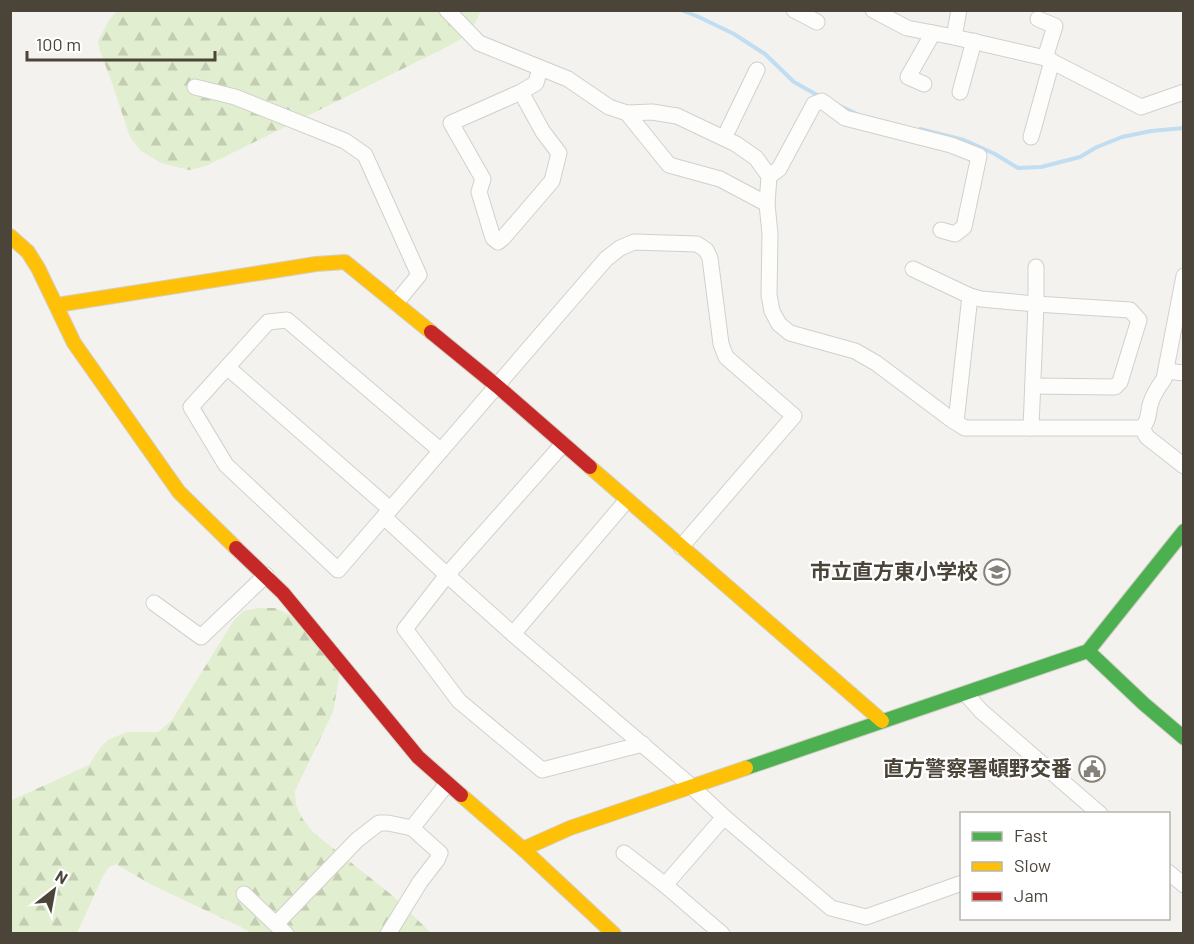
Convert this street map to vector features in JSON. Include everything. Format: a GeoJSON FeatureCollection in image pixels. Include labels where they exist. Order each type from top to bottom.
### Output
{"type":"FeatureCollection","features":[{"type":"Feature","properties":{"kind":"street"},"geometry":{"type":"LineString","coordinates":[[794,10],[817,22]]}},
{"type":"Feature","properties":{"kind":"street"},"geometry":{"type":"LineString","coordinates":[[873,10],[907,28],[1048,59],[1141,107],[1184,92]]}},
{"type":"Feature","properties":{"kind":"street"},"geometry":{"type":"LineString","coordinates":[[954,37],[959,10]]}},
{"type":"Feature","properties":{"kind":"street"},"geometry":{"type":"LineString","coordinates":[[447,11],[479,43],[567,79],[609,107],[627,113],[652,112],[677,116],[736,144],[756,158],[769,176],[767,204],[772,311],[779,324],[790,333],[855,351],[876,363],[965,428],[1142,428]]}},
{"type":"Feature","properties":{"kind":"street"},"geometry":{"type":"LineString","coordinates":[[1030,137],[1055,26],[1038,19]]}},
{"type":"Feature","properties":{"kind":"street"},"geometry":{"type":"LineString","coordinates":[[924,84],[908,77],[933,33]]}},
{"type":"Feature","properties":{"kind":"street"},"geometry":{"type":"LineString","coordinates":[[960,92],[974,41]]}},
{"type":"Feature","properties":{"kind":"street"},"geometry":{"type":"LineString","coordinates":[[521,93],[543,132],[559,153],[558,160],[552,181],[498,242],[493,238],[479,192],[483,179],[451,123],[521,93],[536,84],[540,68]]}},
{"type":"Feature","properties":{"kind":"street"},"geometry":{"type":"LineString","coordinates":[[724,138],[757,70]]}},
{"type":"Feature","properties":{"kind":"street"},"geometry":{"type":"LineString","coordinates":[[195,87],[235,97],[345,141],[365,155],[419,275],[396,303]]}},
{"type":"Feature","properties":{"kind":"street"},"geometry":{"type":"LineString","coordinates":[[769,176],[779,170],[814,104],[822,101],[845,118],[951,144],[979,156],[964,227],[955,234],[941,230]]}},
{"type":"Feature","properties":{"kind":"street"},"geometry":{"type":"LineString","coordinates":[[627,113],[669,165],[720,179],[767,204]]}},
{"type":"Feature","properties":{"kind":"street"},"geometry":{"type":"LineString","coordinates":[[10,236],[28,252],[57,305],[74,343],[178,492],[198,514],[283,593],[418,757],[614,933]]}},
{"type":"Feature","properties":{"kind":"street"},"geometry":{"type":"LineString","coordinates":[[441,451],[287,320],[268,322],[191,407],[226,465],[339,570],[606,259],[620,248],[634,242],[697,244],[706,250],[710,258],[721,344],[726,357],[794,416],[681,547]]}},
{"type":"Feature","properties":{"kind":"street"},"geometry":{"type":"LineString","coordinates":[[57,305],[316,264],[345,262],[497,386],[882,721]]}},
{"type":"Feature","properties":{"kind":"street"},"geometry":{"type":"LineString","coordinates":[[1031,428],[1036,267]]}},
{"type":"Feature","properties":{"kind":"street"},"geometry":{"type":"LineString","coordinates":[[913,269],[981,299],[1130,310],[1139,320],[1120,382],[1115,387],[1033,386]]}},
{"type":"Feature","properties":{"kind":"street"},"geometry":{"type":"LineString","coordinates":[[1142,428],[1147,422],[1155,392],[1164,379],[1184,276]]}},
{"type":"Feature","properties":{"kind":"street"},"geometry":{"type":"LineString","coordinates":[[956,422],[970,296]]}},
{"type":"Feature","properties":{"kind":"street"},"geometry":{"type":"LineString","coordinates":[[227,367],[387,513],[447,575],[831,908],[866,917],[960,884]]}},
{"type":"Feature","properties":{"kind":"street"},"geometry":{"type":"LineString","coordinates":[[1166,371],[1184,373]]}},
{"type":"Feature","properties":{"kind":"street"},"geometry":{"type":"LineString","coordinates":[[1142,428],[1147,437],[1184,466]]}},
{"type":"Feature","properties":{"kind":"street"},"geometry":{"type":"LineString","coordinates":[[563,444],[447,575],[405,629],[459,701],[542,770],[643,744]]}},
{"type":"Feature","properties":{"kind":"street"},"geometry":{"type":"LineString","coordinates":[[513,634],[627,500]]}},
{"type":"Feature","properties":{"kind":"street"},"geometry":{"type":"LineString","coordinates":[[523,849],[570,828],[1088,651],[1184,531]]}},
{"type":"Feature","properties":{"kind":"street"},"geometry":{"type":"LineString","coordinates":[[154,603],[201,637],[266,575]]}},
{"type":"Feature","properties":{"kind":"street"},"geometry":{"type":"LineString","coordinates":[[1088,651],[1184,738]]}},
{"type":"Feature","properties":{"kind":"street"},"geometry":{"type":"LineString","coordinates":[[966,694],[981,711],[1099,812]]}},
{"type":"Feature","properties":{"kind":"street"},"geometry":{"type":"LineString","coordinates":[[412,828],[447,784]]}},
{"type":"Feature","properties":{"kind":"street"},"geometry":{"type":"LineString","coordinates":[[665,885],[724,817]]}},
{"type":"Feature","properties":{"kind":"street"},"geometry":{"type":"LineString","coordinates":[[244,894],[281,929],[357,840],[379,823],[412,828],[440,853],[388,933]]}},
{"type":"Feature","properties":{"kind":"street"},"geometry":{"type":"LineString","coordinates":[[624,853],[722,933]]}},
{"type":"Feature","properties":{"kind":"street"},"geometry":{"type":"LineString","coordinates":[[1170,874],[1184,885]]}},
{"type":"Feature","properties":{"kind":"green space"},"geometry":{"type":"Polygon","coordinates":[[[117,11],[481,11],[470,33],[451,45],[206,166],[189,170],[161,163],[141,151],[130,137],[98,41],[109,20],[117,11]]]}},
{"type":"Feature","properties":{"kind":"green space"},"geometry":{"type":"Polygon","coordinates":[[[275,608],[293,616],[340,672],[333,712],[295,791],[296,805],[302,818],[314,833],[393,896],[431,933],[251,933],[150,884],[116,864],[109,867],[103,876],[77,933],[11,933],[10,801],[89,765],[108,740],[127,732],[158,732],[172,720],[234,620],[243,611],[275,608]]]}},
{"type":"Feature","properties":{"kind":"waterway"},"geometry":{"type":"LineString","coordinates":[[681,10],[734,34],[765,54],[794,82],[819,96]]}},
{"type":"Feature","properties":{"kind":"waterway"},"geometry":{"type":"LineString","coordinates":[[840,106],[857,114]]}},
{"type":"Feature","properties":{"kind":"waterway"},"geometry":{"type":"LineString","coordinates":[[920,129],[964,140],[995,154],[1018,168],[1041,167],[1080,157],[1122,137],[1184,128]]}},
{"type":"Feature","properties":{"kind":"traffic: fast"},"geometry":{"type":"LineString","coordinates":[[746,768],[1088,651],[1184,531]]}},
{"type":"Feature","properties":{"kind":"traffic: fast"},"geometry":{"type":"LineString","coordinates":[[1088,651],[1184,738]]}},
{"type":"Feature","properties":{"kind":"traffic: slow"},"geometry":{"type":"LineString","coordinates":[[10,236],[28,252],[74,343],[179,492],[236,548]]}},
{"type":"Feature","properties":{"kind":"traffic: slow"},"geometry":{"type":"LineString","coordinates":[[57,305],[316,264],[345,262],[431,332]]}},
{"type":"Feature","properties":{"kind":"traffic: slow"},"geometry":{"type":"LineString","coordinates":[[590,467],[882,721]]}},
{"type":"Feature","properties":{"kind":"traffic: slow"},"geometry":{"type":"LineString","coordinates":[[523,849],[570,828],[746,768]]}},
{"type":"Feature","properties":{"kind":"traffic: slow"},"geometry":{"type":"LineString","coordinates":[[461,795],[614,934]]}},
{"type":"Feature","properties":{"kind":"traffic: jam"},"geometry":{"type":"LineString","coordinates":[[431,332],[590,467]]}},
{"type":"Feature","properties":{"kind":"traffic: jam"},"geometry":{"type":"LineString","coordinates":[[236,548],[283,593],[418,757],[461,795]]}},
{"type":"Feature","properties":{"kind":"place","name":"市立直方東小学校"},"geometry":{"type":"Point","coordinates":[997,572]}},
{"type":"Feature","properties":{"kind":"place","name":"直方警察署頓野交番"},"geometry":{"type":"Point","coordinates":[1092,769]}}]}
